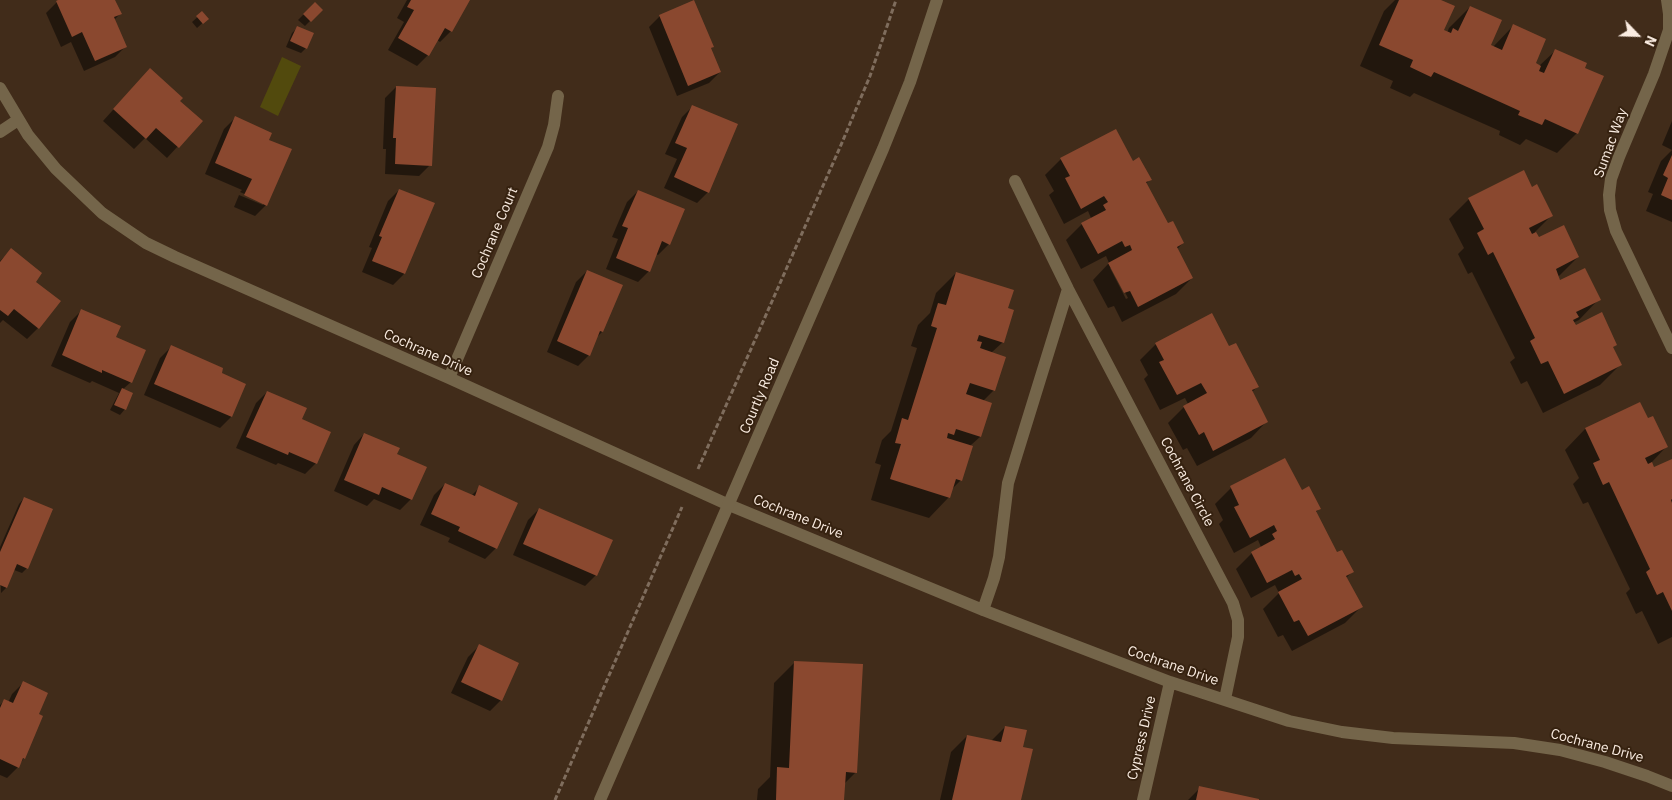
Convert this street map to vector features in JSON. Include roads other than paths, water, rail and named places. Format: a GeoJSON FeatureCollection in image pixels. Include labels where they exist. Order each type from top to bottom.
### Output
{"type":"FeatureCollection","features":[{"type":"Feature","properties":{"kind":"street","name":"Courtly Road"},"geometry":{"type":"LineString","coordinates":[[600,800],[883,149],[910,82],[937,0]]}},
{"type":"Feature","properties":{"kind":"street","name":"Sumac Way"},"geometry":{"type":"LineString","coordinates":[[1667,0],[1669,30],[1654,74],[1619,157],[1611,179],[1609,195],[1610,210],[1616,231],[1672,348]]}},
{"type":"Feature","properties":{"kind":"street","name":"Cochrane Drive"},"geometry":{"type":"LineString","coordinates":[[0,88],[37,148],[102,213],[146,243],[175,258],[450,378],[729,505],[983,610],[1170,682],[1289,720],[1342,732],[1393,738],[1514,743],[1560,750],[1605,762],[1672,786]]}},
{"type":"Feature","properties":{"kind":"street","name":"Cochrane Court"},"geometry":{"type":"LineString","coordinates":[[450,378],[548,147],[554,125],[558,96]]}},
{"type":"Feature","properties":{"kind":"street"},"geometry":{"type":"LineString","coordinates":[[0,132],[18,120]]}},
{"type":"Feature","properties":{"kind":"street","name":"Cochrane Circle"},"geometry":{"type":"LineString","coordinates":[[1015,181],[1068,289],[1233,603],[1238,620],[1238,637],[1224,699]]}},
{"type":"Feature","properties":{"kind":"street"},"geometry":{"type":"LineString","coordinates":[[983,610],[999,557],[1008,483],[1068,289]]}},
{"type":"Feature","properties":{"kind":"street","name":"Cypress Drive"},"geometry":{"type":"LineString","coordinates":[[1143,800],[1170,682]]}}]}
